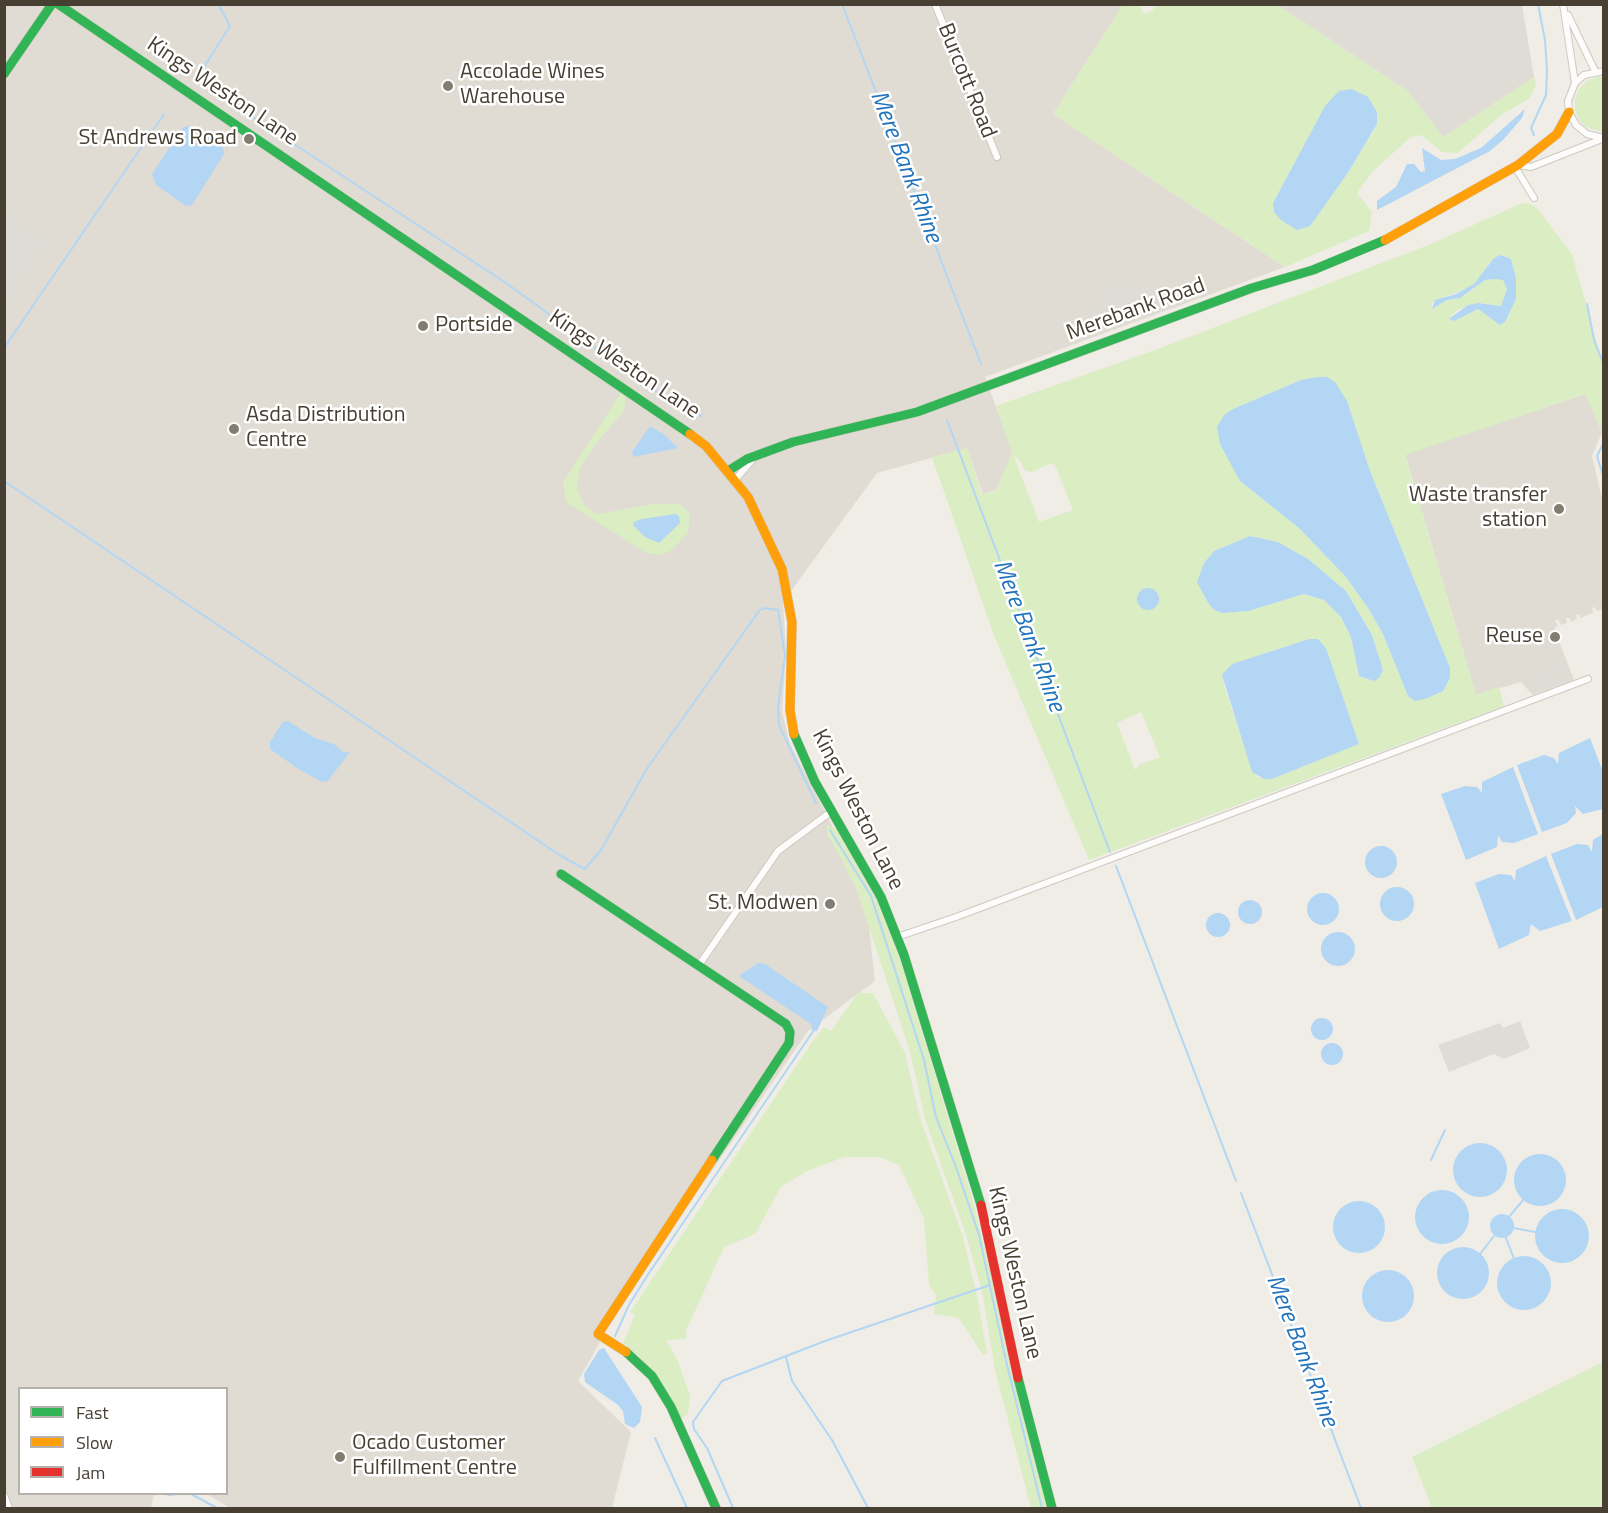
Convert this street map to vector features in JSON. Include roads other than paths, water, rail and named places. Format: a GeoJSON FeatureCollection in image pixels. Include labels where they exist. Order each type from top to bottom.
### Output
{"type":"FeatureCollection","features":[{"type":"Feature","properties":{"kind":"main road"},"geometry":{"type":"LineString","coordinates":[[4,74],[52,4]]}},
{"type":"Feature","properties":{"kind":"main road","name":"Kings Weston Lane"},"geometry":{"type":"LineString","coordinates":[[58,4],[665,415],[706,446],[735,480],[762,523],[782,569],[792,622],[790,710],[795,737],[832,811],[869,872],[897,937],[987,1225],[1016,1371],[1052,1509]]}},
{"type":"Feature","properties":{"kind":"main road","name":"Merebank Road"},"geometry":{"type":"LineString","coordinates":[[728,471],[747,459],[753,459],[793,442],[917,412],[1252,288],[1313,270],[1380,243],[1516,166],[1557,134],[1569,112]]}},
{"type":"Feature","properties":{"kind":"main road"},"geometry":{"type":"LineString","coordinates":[[561,874],[786,1024],[790,1032],[789,1043],[598,1334],[636,1359],[652,1376],[671,1407],[716,1509]]}},
{"type":"Feature","properties":{"kind":"street","name":"Burcott Road"},"geometry":{"type":"LineString","coordinates":[[935,4],[997,158]]}},
{"type":"Feature","properties":{"kind":"street"},"geometry":{"type":"LineString","coordinates":[[1563,4],[1595,71]]}},
{"type":"Feature","properties":{"kind":"street"},"geometry":{"type":"LineString","coordinates":[[1563,4],[1575,83],[1568,101],[1569,112],[1575,125],[1587,134],[1603,138]]}},
{"type":"Feature","properties":{"kind":"street"},"geometry":{"type":"LineString","coordinates":[[1575,83],[1595,71],[1604,71]]}},
{"type":"Feature","properties":{"kind":"street","name":"Merebank Road"},"geometry":{"type":"LineString","coordinates":[[1516,166],[1531,167],[1603,138]]}},
{"type":"Feature","properties":{"kind":"street"},"geometry":{"type":"LineString","coordinates":[[1516,166],[1534,198]]}},
{"type":"Feature","properties":{"kind":"street","name":"Merebank Road"},"geometry":{"type":"LineString","coordinates":[[735,480],[753,459]]}},
{"type":"Feature","properties":{"kind":"street"},"geometry":{"type":"LineString","coordinates":[[897,937],[1029,890],[1588,679]]}},
{"type":"Feature","properties":{"kind":"street"},"geometry":{"type":"LineString","coordinates":[[699,965],[778,851],[832,811]]}},
{"type":"Feature","properties":{"kind":"street"},"geometry":{"type":"LineString","coordinates":[[4,1495],[9,1509]]}},
{"type":"Feature","properties":{"kind":"water"},"geometry":{"type":"Polygon","coordinates":[[[1352,89],[1368,97],[1377,112],[1377,124],[1349,171],[1310,226],[1297,230],[1281,220],[1274,212],[1273,203],[1325,106],[1339,91],[1352,89]]]}},
{"type":"Feature","properties":{"kind":"water"},"geometry":{"type":"Polygon","coordinates":[[[1525,109],[1522,118],[1490,151],[1377,210],[1377,201],[1396,187],[1407,164],[1414,164],[1421,172],[1425,171],[1422,148],[1441,160],[1455,159],[1481,148],[1525,109]]]}},
{"type":"Feature","properties":{"kind":"water"},"geometry":{"type":"Polygon","coordinates":[[[192,126],[223,148],[224,154],[192,205],[186,206],[156,185],[152,174],[183,127],[192,126]]]}},
{"type":"Feature","properties":{"kind":"water"},"geometry":{"type":"Polygon","coordinates":[[[1501,255],[1511,259],[1516,278],[1516,299],[1505,322],[1500,325],[1478,309],[1454,321],[1449,319],[1468,305],[1478,303],[1501,306],[1507,289],[1503,280],[1485,280],[1460,298],[1447,300],[1432,309],[1435,300],[1456,294],[1474,284],[1494,258],[1501,255]]]}},
{"type":"Feature","properties":{"kind":"water"},"geometry":{"type":"Polygon","coordinates":[[[1327,377],[1335,382],[1347,401],[1370,471],[1450,668],[1450,678],[1443,691],[1428,698],[1415,701],[1408,696],[1383,634],[1346,577],[1299,528],[1240,481],[1220,444],[1217,427],[1224,415],[1301,380],[1327,377]]]}},
{"type":"Feature","properties":{"kind":"water"},"geometry":{"type":"Polygon","coordinates":[[[650,426],[666,436],[678,448],[633,457],[632,452],[650,426]]]}},
{"type":"Feature","properties":{"kind":"water"},"geometry":{"type":"Polygon","coordinates":[[[675,514],[679,516],[680,523],[659,543],[645,537],[633,525],[634,522],[642,519],[675,514]]]}},
{"type":"Feature","properties":{"kind":"water"},"geometry":{"type":"Polygon","coordinates":[[[1250,536],[1278,542],[1308,559],[1346,591],[1372,635],[1383,670],[1379,678],[1374,681],[1359,676],[1351,637],[1341,617],[1324,600],[1304,594],[1248,611],[1223,613],[1214,610],[1197,582],[1204,563],[1214,551],[1250,536]]]}},
{"type":"Feature","properties":{"kind":"water"},"geometry":{"type":"Polygon","coordinates":[[[1144,588],[1152,588],[1159,595],[1159,603],[1152,610],[1144,610],[1137,603],[1137,595],[1144,588]]]}},
{"type":"Feature","properties":{"kind":"water"},"geometry":{"type":"Polygon","coordinates":[[[1309,639],[1318,639],[1326,648],[1359,744],[1272,779],[1264,779],[1252,772],[1222,675],[1232,664],[1309,639]]]}},
{"type":"Feature","properties":{"kind":"water"},"geometry":{"type":"Polygon","coordinates":[[[288,721],[315,738],[334,744],[343,752],[350,752],[327,782],[320,781],[297,768],[270,749],[270,742],[283,722],[288,721]]]}},
{"type":"Feature","properties":{"kind":"water"},"geometry":{"type":"Polygon","coordinates":[[[1590,738],[1603,772],[1603,809],[1583,814],[1575,806],[1576,813],[1567,823],[1542,832],[1517,765],[1544,755],[1554,758],[1558,764],[1559,753],[1590,738]]]}},
{"type":"Feature","properties":{"kind":"water"},"geometry":{"type":"Polygon","coordinates":[[[1513,767],[1538,834],[1514,843],[1502,842],[1498,835],[1497,847],[1466,860],[1441,794],[1465,786],[1477,787],[1482,793],[1482,782],[1513,767]]]}},
{"type":"Feature","properties":{"kind":"water"},"geometry":{"type":"Polygon","coordinates":[[[1603,834],[1603,907],[1576,920],[1551,854],[1577,844],[1588,845],[1592,852],[1593,840],[1603,834]]]}},
{"type":"Feature","properties":{"kind":"water"},"geometry":{"type":"Polygon","coordinates":[[[1381,846],[1393,850],[1397,862],[1393,874],[1381,878],[1369,874],[1365,862],[1369,850],[1381,846]]]}},
{"type":"Feature","properties":{"kind":"water"},"geometry":{"type":"Polygon","coordinates":[[[1546,856],[1572,921],[1540,931],[1531,924],[1529,935],[1499,949],[1475,883],[1499,874],[1511,875],[1515,881],[1516,870],[1546,856]]]}},
{"type":"Feature","properties":{"kind":"water"},"geometry":{"type":"Polygon","coordinates":[[[1397,887],[1409,892],[1414,904],[1409,916],[1397,921],[1385,916],[1380,904],[1385,892],[1397,887]]]}},
{"type":"Feature","properties":{"kind":"water"},"geometry":{"type":"Polygon","coordinates":[[[1323,893],[1335,897],[1339,909],[1335,921],[1323,925],[1311,921],[1307,909],[1311,897],[1323,893]]]}},
{"type":"Feature","properties":{"kind":"water"},"geometry":{"type":"Polygon","coordinates":[[[1250,900],[1258,904],[1262,912],[1258,920],[1250,924],[1242,920],[1238,912],[1242,904],[1250,900]]]}},
{"type":"Feature","properties":{"kind":"water"},"geometry":{"type":"Polygon","coordinates":[[[1218,913],[1226,917],[1230,925],[1226,933],[1218,937],[1210,933],[1206,925],[1210,917],[1218,913]]]}},
{"type":"Feature","properties":{"kind":"water"},"geometry":{"type":"Polygon","coordinates":[[[1338,932],[1350,937],[1355,949],[1350,961],[1338,966],[1326,961],[1321,949],[1326,937],[1338,932]]]}},
{"type":"Feature","properties":{"kind":"water"},"geometry":{"type":"Polygon","coordinates":[[[758,963],[765,964],[828,1007],[817,1031],[812,1030],[811,1024],[739,976],[758,963]]]}},
{"type":"Feature","properties":{"kind":"water"},"geometry":{"type":"Polygon","coordinates":[[[1322,1018],[1330,1021],[1333,1029],[1330,1037],[1322,1040],[1314,1037],[1311,1029],[1314,1021],[1322,1018]]]}},
{"type":"Feature","properties":{"kind":"water"},"geometry":{"type":"Polygon","coordinates":[[[1332,1043],[1342,1050],[1343,1054],[1336,1064],[1332,1065],[1322,1058],[1321,1054],[1328,1044],[1332,1043]]]}},
{"type":"Feature","properties":{"kind":"water"},"geometry":{"type":"Polygon","coordinates":[[[1475,1143],[1485,1143],[1499,1151],[1505,1160],[1507,1170],[1505,1180],[1499,1189],[1485,1197],[1475,1197],[1458,1185],[1453,1175],[1453,1165],[1465,1148],[1475,1143]]]}},
{"type":"Feature","properties":{"kind":"water"},"geometry":{"type":"Polygon","coordinates":[[[1535,1154],[1545,1154],[1559,1161],[1566,1180],[1559,1199],[1545,1206],[1535,1206],[1525,1202],[1518,1195],[1514,1185],[1514,1175],[1518,1165],[1525,1158],[1535,1154]]]}},
{"type":"Feature","properties":{"kind":"water"},"geometry":{"type":"Polygon","coordinates":[[[1437,1190],[1447,1190],[1457,1194],[1465,1202],[1469,1217],[1465,1232],[1457,1240],[1447,1244],[1437,1244],[1427,1240],[1419,1232],[1415,1222],[1415,1212],[1419,1202],[1427,1194],[1437,1190]]]}},
{"type":"Feature","properties":{"kind":"water"},"geometry":{"type":"Polygon","coordinates":[[[1359,1201],[1369,1203],[1377,1209],[1383,1217],[1385,1227],[1383,1237],[1377,1245],[1369,1251],[1359,1253],[1349,1251],[1341,1245],[1335,1237],[1333,1227],[1335,1217],[1341,1209],[1349,1203],[1359,1201]]]}},
{"type":"Feature","properties":{"kind":"water"},"geometry":{"type":"Polygon","coordinates":[[[1562,1209],[1572,1211],[1581,1217],[1587,1226],[1589,1236],[1587,1246],[1581,1255],[1572,1261],[1562,1263],[1552,1261],[1543,1255],[1537,1246],[1535,1236],[1537,1226],[1543,1217],[1552,1211],[1562,1209]]]}},
{"type":"Feature","properties":{"kind":"water"},"geometry":{"type":"Polygon","coordinates":[[[1502,1214],[1511,1217],[1514,1226],[1511,1235],[1502,1238],[1493,1235],[1490,1226],[1493,1217],[1502,1214]]]}},
{"type":"Feature","properties":{"kind":"water"},"geometry":{"type":"Polygon","coordinates":[[[1458,1247],[1468,1247],[1482,1254],[1489,1273],[1482,1292],[1468,1299],[1458,1299],[1448,1295],[1441,1288],[1437,1278],[1437,1268],[1441,1258],[1448,1251],[1458,1247]]]}},
{"type":"Feature","properties":{"kind":"water"},"geometry":{"type":"Polygon","coordinates":[[[1524,1256],[1534,1258],[1543,1264],[1549,1273],[1551,1283],[1549,1293],[1543,1302],[1534,1308],[1524,1310],[1514,1308],[1505,1302],[1499,1293],[1497,1283],[1499,1273],[1505,1264],[1514,1258],[1524,1256]]]}},
{"type":"Feature","properties":{"kind":"water"},"geometry":{"type":"Polygon","coordinates":[[[1388,1270],[1398,1272],[1406,1278],[1412,1286],[1414,1296],[1412,1306],[1406,1314],[1398,1320],[1388,1322],[1378,1320],[1370,1314],[1364,1306],[1362,1296],[1364,1286],[1370,1278],[1378,1272],[1388,1270]]]}},
{"type":"Feature","properties":{"kind":"water"},"geometry":{"type":"Polygon","coordinates":[[[604,1348],[642,1407],[640,1422],[634,1428],[625,1424],[623,1411],[618,1405],[585,1382],[584,1374],[599,1350],[604,1348]]]}},
{"type":"Feature","properties":{"kind":"waterway"},"geometry":{"type":"LineString","coordinates":[[218,4],[230,26],[201,72],[201,83],[506,283],[655,391],[701,416]]}},
{"type":"Feature","properties":{"kind":"waterway","name":"Mere Bank Rhine"},"geometry":{"type":"LineString","coordinates":[[842,4],[981,364]]}},
{"type":"Feature","properties":{"kind":"waterway"},"geometry":{"type":"LineString","coordinates":[[1534,135],[1531,128],[1546,95],[1547,71],[1545,40],[1538,4]]}},
{"type":"Feature","properties":{"kind":"waterway"},"geometry":{"type":"LineString","coordinates":[[4,348],[164,114]]}},
{"type":"Feature","properties":{"kind":"waterway"},"geometry":{"type":"LineString","coordinates":[[1587,304],[1594,340],[1604,365]]}},
{"type":"Feature","properties":{"kind":"waterway","name":"Mere Bank Rhine"},"geometry":{"type":"LineString","coordinates":[[947,420],[1110,852]]}},
{"type":"Feature","properties":{"kind":"waterway"},"geometry":{"type":"LineString","coordinates":[[1604,442],[1597,456],[1604,479]]}},
{"type":"Feature","properties":{"kind":"waterway"},"geometry":{"type":"LineString","coordinates":[[4,481],[561,856],[585,869],[601,850],[646,770],[759,611],[764,608],[778,610],[785,656],[778,706],[779,725],[816,803]]}},
{"type":"Feature","properties":{"kind":"waterway"},"geometry":{"type":"LineString","coordinates":[[830,830],[871,896],[924,1060],[936,1117],[979,1235],[1006,1361],[1042,1508]]}},
{"type":"Feature","properties":{"kind":"waterway","name":"Mere Bank Rhine"},"geometry":{"type":"LineString","coordinates":[[1116,866],[1236,1181]]}},
{"type":"Feature","properties":{"kind":"waterway"},"geometry":{"type":"LineString","coordinates":[[615,1336],[629,1305],[647,1276],[814,1030]]}},
{"type":"Feature","properties":{"kind":"waterway"},"geometry":{"type":"LineString","coordinates":[[1431,1160],[1445,1130]]}},
{"type":"Feature","properties":{"kind":"waterway","name":"Mere Bank Rhine"},"geometry":{"type":"LineString","coordinates":[[1241,1193],[1361,1508]]}},
{"type":"Feature","properties":{"kind":"waterway"},"geometry":{"type":"LineString","coordinates":[[1509,1217],[1523,1200]]}},
{"type":"Feature","properties":{"kind":"waterway"},"geometry":{"type":"LineString","coordinates":[[1514,1228],[1535,1232]]}},
{"type":"Feature","properties":{"kind":"waterway"},"geometry":{"type":"LineString","coordinates":[[1480,1254],[1494,1236]]}},
{"type":"Feature","properties":{"kind":"waterway"},"geometry":{"type":"LineString","coordinates":[[1506,1238],[1514,1259]]}},
{"type":"Feature","properties":{"kind":"waterway"},"geometry":{"type":"LineString","coordinates":[[733,1508],[707,1448],[694,1429],[693,1422],[722,1381],[825,1341],[990,1285]]}},
{"type":"Feature","properties":{"kind":"waterway"},"geometry":{"type":"LineString","coordinates":[[786,1357],[792,1381],[832,1440],[868,1508]]}},
{"type":"Feature","properties":{"kind":"waterway"},"geometry":{"type":"LineString","coordinates":[[655,1438],[687,1508]]}},
{"type":"Feature","properties":{"kind":"waterway"},"geometry":{"type":"LineString","coordinates":[[193,1495],[217,1508]]}},
{"type":"Feature","properties":{"kind":"place","name":"Accolade Wines Warehouse"},"geometry":{"type":"Point","coordinates":[448,86]}},
{"type":"Feature","properties":{"kind":"place","name":"St Andrews Road"},"geometry":{"type":"Point","coordinates":[249,139]}},
{"type":"Feature","properties":{"kind":"place","name":"Portside"},"geometry":{"type":"Point","coordinates":[423,326]}},
{"type":"Feature","properties":{"kind":"place","name":"Asda Distribution Centre"},"geometry":{"type":"Point","coordinates":[234,429]}},
{"type":"Feature","properties":{"kind":"place","name":"Waste transfer station"},"geometry":{"type":"Point","coordinates":[1559,509]}},
{"type":"Feature","properties":{"kind":"place","name":"Reuse"},"geometry":{"type":"Point","coordinates":[1555,637]}},
{"type":"Feature","properties":{"kind":"place","name":"St. Modwen"},"geometry":{"type":"Point","coordinates":[830,904]}},
{"type":"Feature","properties":{"kind":"place","name":"Ocado Customer Fulfillment Centre"},"geometry":{"type":"Point","coordinates":[340,1457]}}]}
